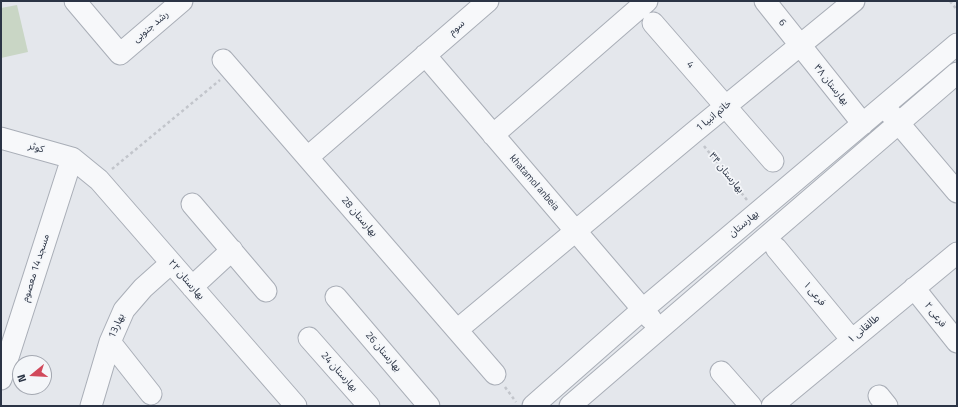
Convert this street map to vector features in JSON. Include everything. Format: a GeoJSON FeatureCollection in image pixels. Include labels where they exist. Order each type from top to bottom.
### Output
{"type":"FeatureCollection","features":[{"type":"Feature","properties":{"kind":"street","name":"رشد جنوبی"},"geometry":{"type":"LineString","coordinates":[[75,1],[120,54],[182,1]]}},
{"type":"Feature","properties":{"kind":"street","name":"سوم"},"geometry":{"type":"LineString","coordinates":[[308,157],[488,1]]}},
{"type":"Feature","properties":{"kind":"street"},"geometry":{"type":"LineString","coordinates":[[493,135],[647,1]]}},
{"type":"Feature","properties":{"kind":"street","name":"6"},"geometry":{"type":"LineString","coordinates":[[764,1],[800,45]]}},
{"type":"Feature","properties":{"kind":"street","name":"خاتم انبیا 1"},"geometry":{"type":"LineString","coordinates":[[457,330],[854,1]]}},
{"type":"Feature","properties":{"kind":"street","name":"4"},"geometry":{"type":"LineString","coordinates":[[653,23],[773,161]]}},
{"type":"Feature","properties":{"kind":"street","name":"بهارستان"},"geometry":{"type":"LineString","coordinates":[[534,406],[642,310],[957,44]]}},
{"type":"Feature","properties":{"kind":"street","name":"بهارستان ۳۸"},"geometry":{"type":"LineString","coordinates":[[800,45],[863,124]]}},
{"type":"Feature","properties":{"kind":"street","name":"khatamol anbeia"},"geometry":{"type":"LineString","coordinates":[[425,55],[659,329]]}},
{"type":"Feature","properties":{"kind":"street","name":"بهارستان 28"},"geometry":{"type":"LineString","coordinates":[[228,65],[495,374]]}},
{"type":"Feature","properties":{"kind":"street"},"geometry":{"type":"LineString","coordinates":[[570,406],[957,73]]}},
{"type":"Feature","properties":{"kind":"street"},"geometry":{"type":"LineString","coordinates":[[884,106],[957,192]]}},
{"type":"Feature","properties":{"kind":"street","name":"کوثر"},"geometry":{"type":"LineString","coordinates":[[1,138],[72,158]]}},
{"type":"Feature","properties":{"kind":"street","name":"بهارستان ۲۲"},"geometry":{"type":"LineString","coordinates":[[72,158],[99,180],[296,406]]}},
{"type":"Feature","properties":{"kind":"street","name":"مسجد 14 معصوم"},"geometry":{"type":"LineString","coordinates":[[1,379],[72,158]]}},
{"type":"Feature","properties":{"kind":"street"},"geometry":{"type":"LineString","coordinates":[[192,204],[266,291]]}},
{"type":"Feature","properties":{"kind":"street","name":"فرعی ۱"},"geometry":{"type":"LineString","coordinates":[[776,248],[852,340]]}},
{"type":"Feature","properties":{"kind":"street"},"geometry":{"type":"LineString","coordinates":[[192,287],[232,250]]}},
{"type":"Feature","properties":{"kind":"street","name":"طالقانی ۱"},"geometry":{"type":"LineString","coordinates":[[772,406],[957,253]]}},
{"type":"Feature","properties":{"kind":"street","name":"بهار13"},"geometry":{"type":"LineString","coordinates":[[91,406],[110,342],[124,310],[143,288],[171,263]]}},
{"type":"Feature","properties":{"kind":"street","name":"فرعی ۲"},"geometry":{"type":"LineString","coordinates":[[914,288],[957,342]]}},
{"type":"Feature","properties":{"kind":"street","name":"بهارستان 26"},"geometry":{"type":"LineString","coordinates":[[336,297],[429,406]]}},
{"type":"Feature","properties":{"kind":"street","name":"بهارستان 24"},"geometry":{"type":"LineString","coordinates":[[309,338],[367,405]]}},
{"type":"Feature","properties":{"kind":"street"},"geometry":{"type":"LineString","coordinates":[[110,342],[151,394]]}},
{"type":"Feature","properties":{"kind":"street"},"geometry":{"type":"LineString","coordinates":[[721,372],[751,406]]}},
{"type":"Feature","properties":{"kind":"path"},"geometry":{"type":"LineString","coordinates":[[950,1],[957,10]]}},
{"type":"Feature","properties":{"kind":"path"},"geometry":{"type":"LineString","coordinates":[[99,180],[228,65]]}},
{"type":"Feature","properties":{"kind":"path","name":"بهارستان ۳۴"},"geometry":{"type":"LineString","coordinates":[[693,133],[758,213]]}},
{"type":"Feature","properties":{"kind":"path"},"geometry":{"type":"LineString","coordinates":[[495,374],[519,406]]}},
{"type":"Feature","properties":{"kind":"green space"},"geometry":{"type":"Polygon","coordinates":[[[17,5],[28,52],[1,58],[1,8],[17,5]]]}}]}
